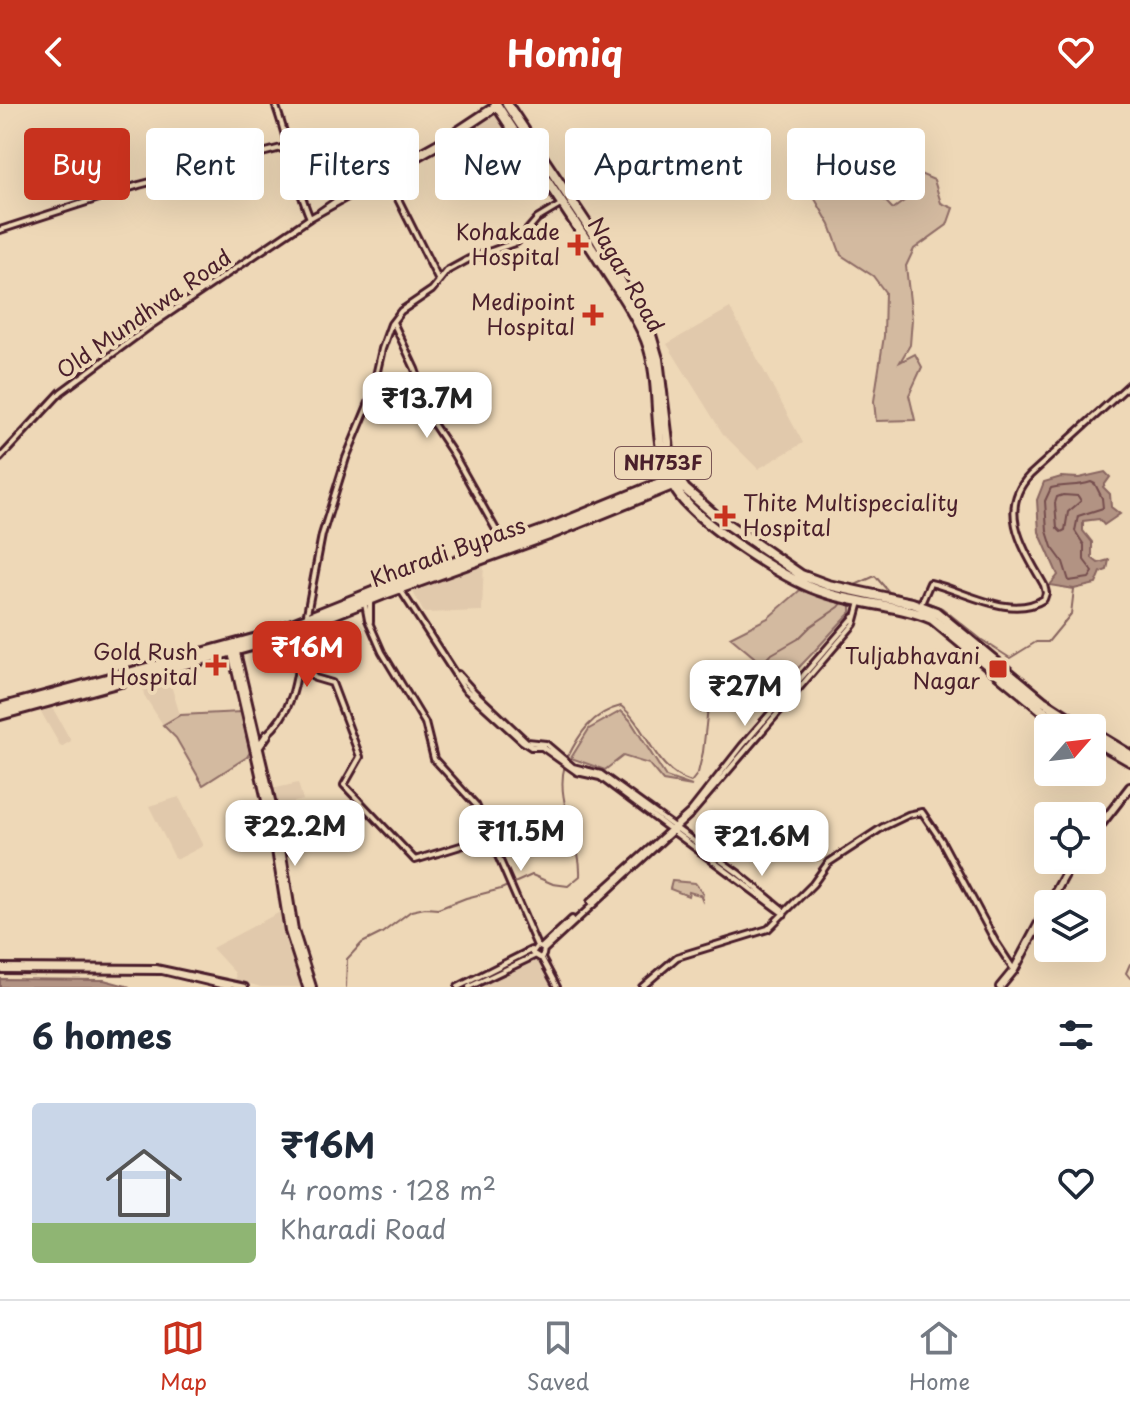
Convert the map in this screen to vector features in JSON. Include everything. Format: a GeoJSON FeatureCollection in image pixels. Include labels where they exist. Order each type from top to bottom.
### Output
{"type":"FeatureCollection","features":[{"type":"Feature","properties":{"kind":"highway","name":"Nagar Road"},"geometry":{"type":"LineString","coordinates":[[499,105],[648,327],[658,359],[670,458],[678,482],[708,510],[789,568],[848,595]]}},
{"type":"Feature","properties":{"kind":"highway","name":"Nagar Road"},"geometry":{"type":"LineString","coordinates":[[557,189],[562,204],[618,281],[648,347],[660,443],[671,485]]}},
{"type":"Feature","properties":{"kind":"highway"},"geometry":{"type":"LineString","coordinates":[[648,327],[671,485]]}},
{"type":"Feature","properties":{"kind":"highway","name":"Kharadi Bypass"},"geometry":{"type":"LineString","coordinates":[[305,622],[503,545],[544,537],[671,485]]}},
{"type":"Feature","properties":{"kind":"highway","name":"NH753F"},"geometry":{"type":"LineString","coordinates":[[671,485],[702,518],[785,575],[811,588],[848,595]]}},
{"type":"Feature","properties":{"kind":"highway","name":"Kharadi Bypass"},"geometry":{"type":"LineString","coordinates":[[0,715],[233,648],[401,588],[503,545]]}},
{"type":"Feature","properties":{"kind":"highway"},"geometry":{"type":"LineString","coordinates":[[848,595],[926,612],[946,623],[1041,705],[1059,714]]}},
{"type":"Feature","properties":{"kind":"highway"},"geometry":{"type":"LineString","coordinates":[[863,598],[920,606],[948,620],[1048,708]]}},
{"type":"Feature","properties":{"kind":"highway"},"geometry":{"type":"LineString","coordinates":[[863,598],[932,619],[1056,714]]}},
{"type":"Feature","properties":{"kind":"highway","name":"Kharadi Bypass"},"geometry":{"type":"LineString","coordinates":[[0,708],[233,648]]}},
{"type":"Feature","properties":{"kind":"highway"},"geometry":{"type":"LineString","coordinates":[[1106,742],[1130,758]]}},
{"type":"Feature","properties":{"kind":"highway"},"geometry":{"type":"LineString","coordinates":[[1106,746],[1130,758]]}},
{"type":"Feature","properties":{"kind":"main road"},"geometry":{"type":"LineString","coordinates":[[233,648],[278,830],[294,930],[309,987]]}},
{"type":"Feature","properties":{"kind":"main road"},"geometry":{"type":"LineString","coordinates":[[255,742],[267,735]]}},
{"type":"Feature","properties":{"kind":"main road"},"geometry":{"type":"LineString","coordinates":[[1106,818],[1130,787]]}},
{"type":"Feature","properties":{"kind":"main road"},"geometry":{"type":"LineString","coordinates":[[997,987],[1012,968],[1026,939],[1034,932]]}},
{"type":"Feature","properties":{"kind":"street"},"geometry":{"type":"LineString","coordinates":[[275,104],[283,128]]}},
{"type":"Feature","properties":{"kind":"street","name":"Old Mundhwa Road"},"geometry":{"type":"LineString","coordinates":[[419,155],[442,144],[499,105]]}},
{"type":"Feature","properties":{"kind":"street"},"geometry":{"type":"LineString","coordinates":[[0,230],[139,185],[280,148]]}},
{"type":"Feature","properties":{"kind":"street"},"geometry":{"type":"LineString","coordinates":[[303,200],[310,218]]}},
{"type":"Feature","properties":{"kind":"street","name":"Old Mundhwa Road"},"geometry":{"type":"LineString","coordinates":[[0,458],[68,386],[153,324],[339,200]]}},
{"type":"Feature","properties":{"kind":"street"},"geometry":{"type":"LineString","coordinates":[[398,200],[439,281]]}},
{"type":"Feature","properties":{"kind":"street"},"geometry":{"type":"LineString","coordinates":[[267,735],[282,719],[293,699],[322,535],[349,451],[371,398],[382,349],[393,322],[401,311],[432,290],[454,266],[517,242],[536,220],[562,204]]}},
{"type":"Feature","properties":{"kind":"street"},"geometry":{"type":"LineString","coordinates":[[393,322],[415,369],[434,425],[503,545]]}},
{"type":"Feature","properties":{"kind":"street"},"geometry":{"type":"LineString","coordinates":[[920,606],[930,583],[964,596],[1003,604],[1027,606],[1044,599],[1044,585],[1017,535],[1014,508],[1018,491],[1030,475],[1130,384]]}},
{"type":"Feature","properties":{"kind":"street"},"geometry":{"type":"LineString","coordinates":[[401,588],[467,685],[527,741],[546,744],[565,763],[600,777],[785,913]]}},
{"type":"Feature","properties":{"kind":"street"},"geometry":{"type":"LineString","coordinates":[[458,987],[539,948],[674,829],[854,617],[863,598]]}},
{"type":"Feature","properties":{"kind":"street"},"geometry":{"type":"LineString","coordinates":[[367,600],[370,625],[388,665],[425,723],[434,759],[476,805],[541,957],[557,987]]}},
{"type":"Feature","properties":{"kind":"street"},"geometry":{"type":"LineString","coordinates":[[299,659],[315,678],[332,683],[360,757],[344,785],[415,860],[490,837]]}},
{"type":"Feature","properties":{"kind":"street"},"geometry":{"type":"LineString","coordinates":[[642,987],[677,957],[766,930],[813,884],[828,863],[883,827],[922,812],[946,848],[1012,968]]}},
{"type":"Feature","properties":{"kind":"street"},"geometry":{"type":"LineString","coordinates":[[469,987],[534,956],[539,948]]}},
{"type":"Feature","properties":{"kind":"street"},"geometry":{"type":"LineString","coordinates":[[534,956],[541,957]]}},
{"type":"Feature","properties":{"kind":"street"},"geometry":{"type":"LineString","coordinates":[[0,968],[162,971],[229,987]]}},
{"type":"Feature","properties":{"kind":"street"},"geometry":{"type":"LineString","coordinates":[[0,968],[156,968],[245,987]]}},
{"type":"Feature","properties":{"kind":"shaded area"},"geometry":{"type":"Polygon","coordinates":[[[495,113],[505,128],[474,128],[495,113]]]}},
{"type":"Feature","properties":{"kind":"shaded area"},"geometry":{"type":"Polygon","coordinates":[[[925,176],[934,180],[941,203],[953,208],[947,225],[914,249],[906,266],[912,319],[910,345],[900,362],[915,354],[922,367],[909,395],[915,420],[876,421],[874,401],[884,336],[885,292],[873,276],[841,255],[830,225],[816,200],[883,200],[893,209],[904,200],[925,200],[925,176]]]}},
{"type":"Feature","properties":{"kind":"shaded area"},"geometry":{"type":"Polygon","coordinates":[[[730,308],[803,443],[758,469],[723,434],[667,344],[730,308]]]}},
{"type":"Feature","properties":{"kind":"shaded area"},"geometry":{"type":"Polygon","coordinates":[[[484,561],[482,611],[424,613],[412,590],[484,561]]]}},
{"type":"Feature","properties":{"kind":"shaded area"},"geometry":{"type":"Polygon","coordinates":[[[800,590],[851,605],[851,612],[784,682],[730,637],[768,618],[800,590]]]}},
{"type":"Feature","properties":{"kind":"shaded area"},"geometry":{"type":"Polygon","coordinates":[[[168,675],[180,715],[163,725],[144,695],[142,681],[168,675]]]}},
{"type":"Feature","properties":{"kind":"shaded area"},"geometry":{"type":"Polygon","coordinates":[[[52,707],[71,741],[61,747],[41,712],[52,707]]]}},
{"type":"Feature","properties":{"kind":"shaded area"},"geometry":{"type":"Polygon","coordinates":[[[621,711],[666,777],[692,786],[663,781],[649,764],[623,756],[605,770],[571,758],[589,729],[621,711]]]}},
{"type":"Feature","properties":{"kind":"shaded area"},"geometry":{"type":"Polygon","coordinates":[[[241,712],[250,752],[203,785],[176,738],[163,725],[180,715],[241,712]]]}},
{"type":"Feature","properties":{"kind":"shaded area"},"geometry":{"type":"Polygon","coordinates":[[[298,783],[303,800],[277,806],[272,789],[298,783]]]}},
{"type":"Feature","properties":{"kind":"shaded area"},"geometry":{"type":"Polygon","coordinates":[[[179,797],[203,846],[176,860],[149,806],[179,797]]]}},
{"type":"Feature","properties":{"kind":"shaded area"},"geometry":{"type":"Polygon","coordinates":[[[672,881],[695,883],[703,893],[702,900],[700,895],[689,892],[688,896],[670,889],[672,881]]]}},
{"type":"Feature","properties":{"kind":"shaded area"},"geometry":{"type":"Polygon","coordinates":[[[280,912],[302,980],[300,987],[261,987],[236,980],[235,973],[212,948],[280,912]]]}},
{"type":"Feature","properties":{"kind":"shaded area"},"geometry":{"type":"Polygon","coordinates":[[[532,960],[541,963],[552,987],[476,987],[532,960]]]}},
{"type":"Feature","properties":{"kind":"water"},"geometry":{"type":"Polygon","coordinates":[[[1105,472],[1110,477],[1103,487],[1110,494],[1111,507],[1120,514],[1104,525],[1099,519],[1083,521],[1083,531],[1092,542],[1092,558],[1098,563],[1109,560],[1107,570],[1101,572],[1096,584],[1074,589],[1050,585],[1058,575],[1039,532],[1037,500],[1044,482],[1105,472]]]}},
{"type":"Feature","properties":{"kind":"water"},"geometry":{"type":"Polygon","coordinates":[[[0,979],[104,980],[130,987],[0,987],[0,979]]]}},
{"type":"Feature","properties":{"kind":"waterway"},"geometry":{"type":"LineString","coordinates":[[853,586],[875,576],[889,592],[920,599]]}},
{"type":"Feature","properties":{"kind":"waterway"},"geometry":{"type":"LineString","coordinates":[[926,602],[942,608],[1010,658],[1036,642],[1048,642],[1071,614],[1074,589]]}},
{"type":"Feature","properties":{"kind":"waterway"},"geometry":{"type":"LineString","coordinates":[[567,759],[576,741],[594,719],[621,706],[668,768],[691,782],[698,773],[703,752],[708,707],[721,690],[798,639],[843,602]]}},
{"type":"Feature","properties":{"kind":"waterway"},"geometry":{"type":"LineString","coordinates":[[346,987],[347,959],[362,943],[382,933],[411,911],[438,909],[501,889],[532,875],[553,884],[568,886],[580,876],[577,849],[563,792],[565,765]]}},
{"type":"Feature","properties":{"kind":"waterway"},"geometry":{"type":"LineString","coordinates":[[1130,964],[1126,973],[1130,978]]}},
{"type":"Feature","properties":{"kind":"place","name":"Kohakade Hospital"},"geometry":{"type":"Point","coordinates":[578,245]}},
{"type":"Feature","properties":{"kind":"place","name":"Medipoint Hospital"},"geometry":{"type":"Point","coordinates":[593,315]}},
{"type":"Feature","properties":{"kind":"place","name":"Thite Multispeciality Hospital"},"geometry":{"type":"Point","coordinates":[725,516]}},
{"type":"Feature","properties":{"kind":"place","name":"Gold Rush Hospital"},"geometry":{"type":"Point","coordinates":[216,665]}},
{"type":"Feature","properties":{"kind":"place","name":"Tuljabhavani Nagar"},"geometry":{"type":"Point","coordinates":[998,669]}}]}
